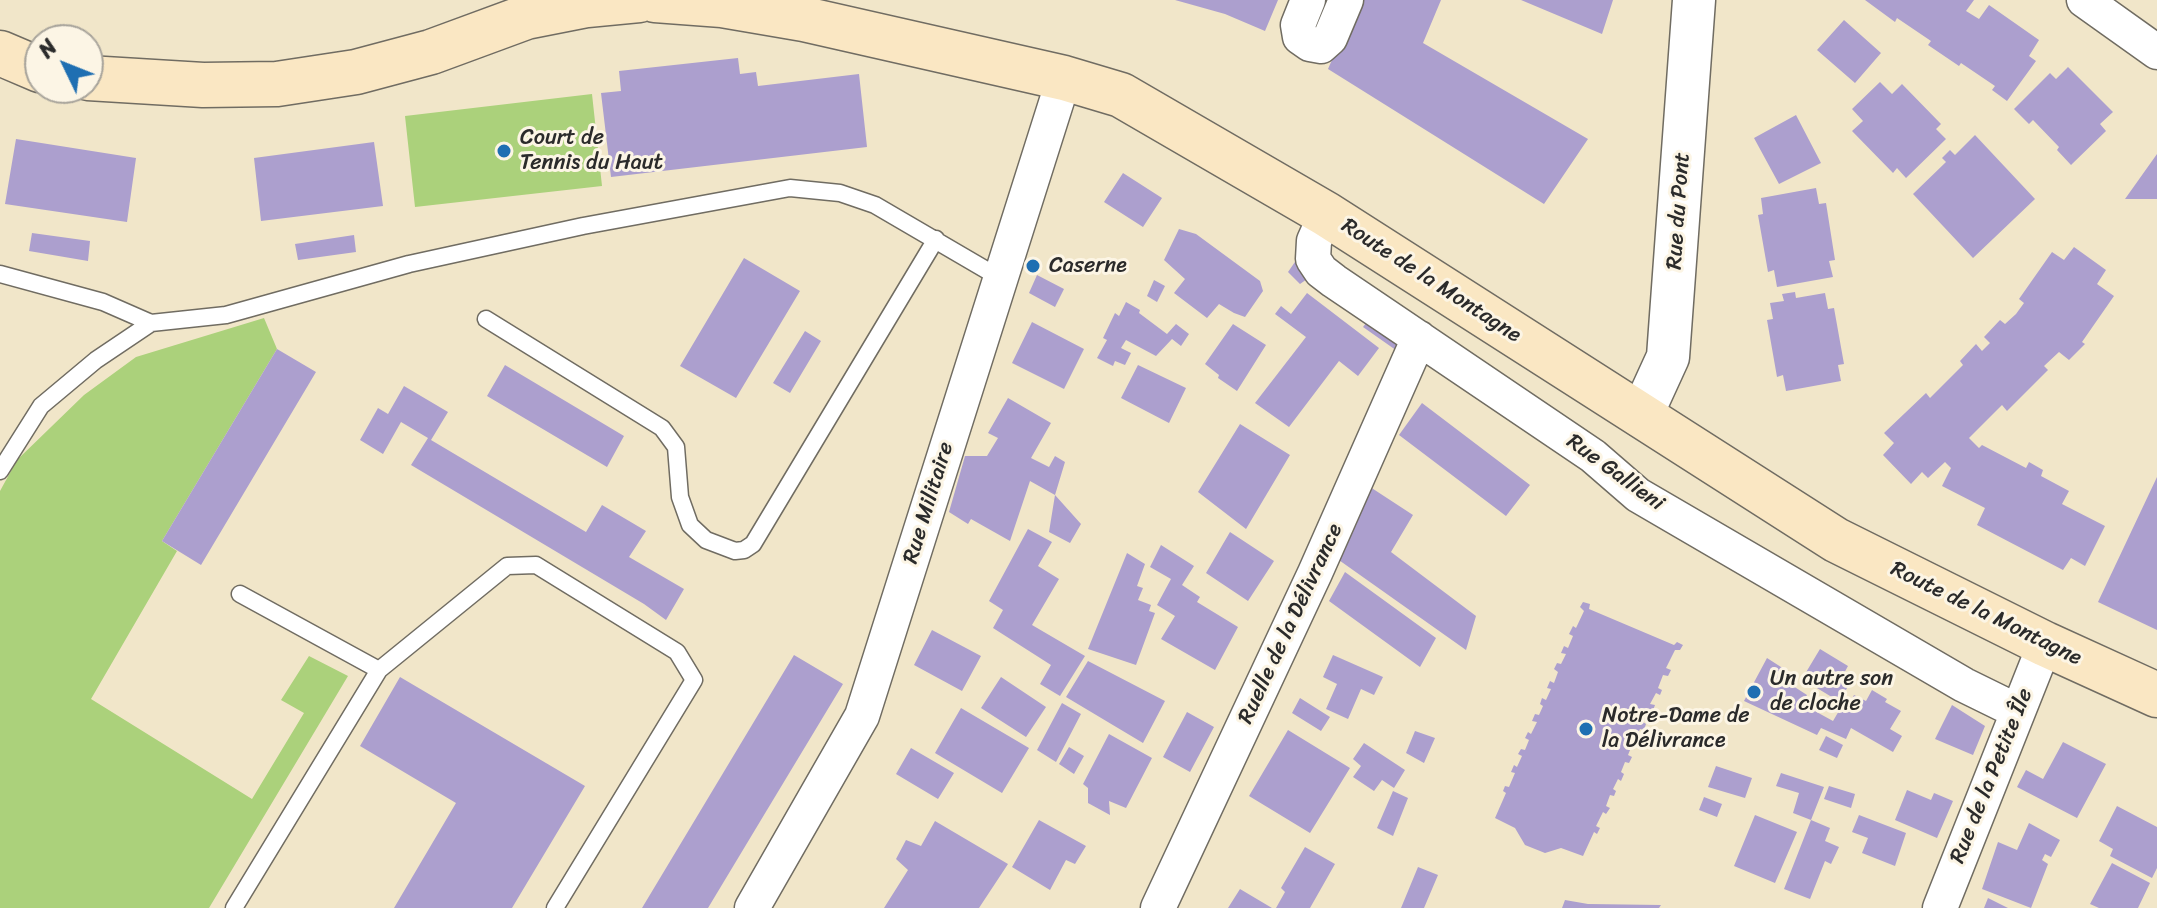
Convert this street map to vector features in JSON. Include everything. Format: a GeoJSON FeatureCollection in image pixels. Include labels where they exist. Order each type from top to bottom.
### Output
{"type":"FeatureCollection","features":[{"type":"Feature","properties":{"kind":"main road"},"geometry":{"type":"LineString","coordinates":[[104,79],[203,85],[277,84],[356,72],[431,52],[526,17],[587,5],[639,0]]}},
{"type":"Feature","properties":{"kind":"main road","name":"Route de la Montagne"},"geometry":{"type":"LineString","coordinates":[[655,0],[722,5],[804,19],[1064,78],[1121,95],[1326,214],[1836,540],[2045,644],[2157,695]]}},
{"type":"Feature","properties":{"kind":"main road"},"geometry":{"type":"LineString","coordinates":[[0,53],[24,64]]}},
{"type":"Feature","properties":{"kind":"main road"},"geometry":{"type":"LineString","coordinates":[[0,68],[24,70]]}},
{"type":"Feature","properties":{"kind":"street"},"geometry":{"type":"LineString","coordinates":[[1308,0],[1298,25],[1300,37],[1310,44],[1321,46],[1330,38],[1346,0]]}},
{"type":"Feature","properties":{"kind":"street","name":"Rue du Pont"},"geometry":{"type":"LineString","coordinates":[[1641,416],[1668,357],[1694,0]]}},
{"type":"Feature","properties":{"kind":"street"},"geometry":{"type":"LineString","coordinates":[[2084,0],[2157,52]]}},
{"type":"Feature","properties":{"kind":"street","name":"Rue Militaire"},"geometry":{"type":"LineString","coordinates":[[752,908],[862,716],[1064,78]]}},
{"type":"Feature","properties":{"kind":"street","name":"Rue Gallieni"},"geometry":{"type":"LineString","coordinates":[[1326,214],[1314,241],[1313,259],[1321,271],[1593,456],[1638,495],[1964,685],[2017,711]]}},
{"type":"Feature","properties":{"kind":"street","name":"Ruelle de la Délivrance"},"geometry":{"type":"LineString","coordinates":[[1158,908],[1315,573],[1419,338]]}},
{"type":"Feature","properties":{"kind":"street","name":"Rue de la Petite Île"},"geometry":{"type":"LineString","coordinates":[[1940,908],[2045,644]]}},
{"type":"Feature","properties":{"kind":"lane"},"geometry":{"type":"LineString","coordinates":[[0,471],[41,406],[96,360],[151,323],[226,315],[409,264],[583,226],[790,188],[840,193],[875,205],[1000,278]]}},
{"type":"Feature","properties":{"kind":"lane"},"geometry":{"type":"LineString","coordinates":[[486,319],[662,428],[676,447],[680,497],[690,525],[706,540],[735,551],[744,550],[753,544],[936,239]]}},
{"type":"Feature","properties":{"kind":"lane"},"geometry":{"type":"LineString","coordinates":[[0,274],[103,302],[151,323]]}},
{"type":"Feature","properties":{"kind":"lane"},"geometry":{"type":"LineString","coordinates":[[234,908],[379,670],[507,566],[536,565],[677,652],[694,680],[555,908]]}},
{"type":"Feature","properties":{"kind":"lane"},"geometry":{"type":"LineString","coordinates":[[240,594],[379,670]]}},
{"type":"Feature","properties":{"kind":"green space","name":"Court de Tennis du Haut"},"geometry":{"type":"Polygon","coordinates":[[[592,94],[602,186],[415,207],[405,116],[592,94]]]}},
{"type":"Feature","properties":{"kind":"green space"},"geometry":{"type":"Polygon","coordinates":[[[264,318],[277,349],[162,541],[177,551],[91,699],[252,799],[304,713],[281,700],[309,656],[348,676],[209,908],[0,908],[0,491],[17,460],[84,395],[136,357],[264,318]]]}},
{"type":"Feature","properties":{"kind":"building"},"geometry":{"type":"Polygon","coordinates":[[[1175,0],[1278,0],[1265,31],[1225,14],[1175,0]]]}},
{"type":"Feature","properties":{"kind":"building"},"geometry":{"type":"Polygon","coordinates":[[[1358,0],[1441,0],[1423,43],[1588,139],[1544,204],[1328,69],[1358,0]]]}},
{"type":"Feature","properties":{"kind":"building"},"geometry":{"type":"Polygon","coordinates":[[[1521,0],[1613,0],[1602,34],[1521,0]]]}},
{"type":"Feature","properties":{"kind":"building"},"geometry":{"type":"Polygon","coordinates":[[[1865,0],[1974,0],[1966,11],[1979,19],[1989,5],[2039,40],[2029,56],[2036,61],[2007,101],[1992,90],[1995,86],[1961,63],[1959,66],[1928,45],[1931,41],[1897,18],[1895,22],[1865,0]]]}},
{"type":"Feature","properties":{"kind":"building"},"geometry":{"type":"Polygon","coordinates":[[[1844,20],[1881,53],[1855,83],[1817,50],[1844,20]]]}},
{"type":"Feature","properties":{"kind":"building"},"geometry":{"type":"Polygon","coordinates":[[[738,58],[740,74],[756,72],[758,86],[859,74],[867,147],[611,177],[601,93],[621,91],[619,71],[738,58]]]}},
{"type":"Feature","properties":{"kind":"building"},"geometry":{"type":"Polygon","coordinates":[[[2068,67],[2113,112],[2100,124],[2106,131],[2071,165],[2057,150],[2059,147],[2033,120],[2029,124],[2014,109],[2050,73],[2056,79],[2068,67]]]}},
{"type":"Feature","properties":{"kind":"building"},"geometry":{"type":"Polygon","coordinates":[[[1880,82],[1892,94],[1902,84],[1941,124],[1936,129],[1946,139],[1906,178],[1897,168],[1893,173],[1852,131],[1863,121],[1852,109],[1880,82]]]}},
{"type":"Feature","properties":{"kind":"building"},"geometry":{"type":"Polygon","coordinates":[[[1796,115],[1821,163],[1779,184],[1754,138],[1796,115]]]}},
{"type":"Feature","properties":{"kind":"building"},"geometry":{"type":"Polygon","coordinates":[[[1975,135],[2035,199],[1973,258],[1913,194],[1946,162],[1942,158],[1950,150],[1955,155],[1975,135]]]}},
{"type":"Feature","properties":{"kind":"building"},"geometry":{"type":"Polygon","coordinates":[[[16,139],[136,158],[127,222],[5,204],[16,139]]]}},
{"type":"Feature","properties":{"kind":"building"},"geometry":{"type":"Polygon","coordinates":[[[374,142],[383,206],[261,221],[254,158],[374,142]]]}},
{"type":"Feature","properties":{"kind":"building"},"geometry":{"type":"Polygon","coordinates":[[[2157,154],[2157,199],[2125,199],[2157,154]]]}},
{"type":"Feature","properties":{"kind":"building"},"geometry":{"type":"Polygon","coordinates":[[[1123,173],[1162,198],[1143,227],[1104,202],[1123,173]]]}},
{"type":"Feature","properties":{"kind":"building"},"geometry":{"type":"Polygon","coordinates":[[[1816,188],[1819,204],[1826,203],[1835,260],[1829,261],[1833,277],[1777,287],[1774,270],[1768,272],[1758,215],[1763,214],[1761,198],[1816,188]]]}},
{"type":"Feature","properties":{"kind":"building"},"geometry":{"type":"Polygon","coordinates":[[[1179,229],[1196,234],[1260,281],[1263,291],[1245,317],[1219,304],[1207,318],[1174,293],[1185,279],[1164,260],[1179,229]]]}},
{"type":"Feature","properties":{"kind":"building"},"geometry":{"type":"Polygon","coordinates":[[[32,233],[90,241],[88,261],[29,251],[32,233]]]}},
{"type":"Feature","properties":{"kind":"building"},"geometry":{"type":"Polygon","coordinates":[[[354,235],[356,252],[298,260],[295,244],[354,235]]]}},
{"type":"Feature","properties":{"kind":"building"},"geometry":{"type":"Polygon","coordinates":[[[2074,247],[2106,270],[2097,284],[2114,296],[2082,342],[2085,344],[2069,360],[2059,352],[2044,366],[2048,370],[2007,411],[2002,405],[1969,438],[1979,448],[1982,445],[2026,468],[2029,462],[2043,470],[2041,476],[2069,491],[2062,504],[2105,526],[2085,566],[2071,558],[2063,570],[1977,525],[1985,508],[1942,486],[1951,468],[1945,462],[1928,478],[1922,472],[1911,484],[1883,455],[1894,443],[1884,433],[1926,393],[1930,398],[1963,365],[1960,361],[1976,344],[1982,351],[1990,343],[1984,337],[2000,320],[2005,324],[2016,314],[2024,303],[2019,299],[2052,252],[2064,260],[2074,247]]]}},
{"type":"Feature","properties":{"kind":"building"},"geometry":{"type":"Polygon","coordinates":[[[744,258],[800,291],[736,398],[680,366],[744,258]]]}},
{"type":"Feature","properties":{"kind":"building"},"geometry":{"type":"Polygon","coordinates":[[[1297,259],[1310,277],[1300,284],[1288,272],[1297,259]]]}},
{"type":"Feature","properties":{"kind":"building"},"geometry":{"type":"Polygon","coordinates":[[[1037,275],[1064,289],[1055,307],[1029,293],[1037,275]]]}},
{"type":"Feature","properties":{"kind":"building"},"geometry":{"type":"Polygon","coordinates":[[[1154,280],[1165,286],[1157,302],[1147,296],[1154,280]]]}},
{"type":"Feature","properties":{"kind":"building"},"geometry":{"type":"Polygon","coordinates":[[[1795,292],[1796,298],[1825,293],[1828,309],[1834,308],[1844,364],[1838,365],[1841,381],[1786,391],[1783,375],[1777,377],[1767,320],[1773,319],[1770,303],[1784,301],[1782,294],[1795,292]]]}},
{"type":"Feature","properties":{"kind":"building"},"geometry":{"type":"Polygon","coordinates":[[[1307,293],[1379,348],[1358,376],[1339,361],[1289,427],[1255,403],[1306,337],[1275,314],[1281,306],[1291,314],[1307,293]]]}},
{"type":"Feature","properties":{"kind":"building"},"geometry":{"type":"Polygon","coordinates":[[[1126,302],[1167,334],[1176,324],[1189,334],[1181,346],[1172,339],[1156,356],[1126,340],[1121,348],[1131,353],[1125,365],[1115,361],[1113,366],[1097,358],[1107,340],[1103,338],[1115,313],[1119,316],[1126,302]]]}},
{"type":"Feature","properties":{"kind":"building"},"geometry":{"type":"Polygon","coordinates":[[[1373,314],[1407,340],[1400,353],[1363,327],[1373,314]]]}},
{"type":"Feature","properties":{"kind":"building"},"geometry":{"type":"Polygon","coordinates":[[[1032,322],[1084,349],[1064,389],[1012,363],[1032,322]]]}},
{"type":"Feature","properties":{"kind":"building"},"geometry":{"type":"Polygon","coordinates":[[[1233,324],[1266,345],[1237,391],[1205,364],[1233,324]]]}},
{"type":"Feature","properties":{"kind":"building"},"geometry":{"type":"Polygon","coordinates":[[[805,331],[821,341],[790,393],[773,383],[805,331]]]}},
{"type":"Feature","properties":{"kind":"building"},"geometry":{"type":"Polygon","coordinates":[[[277,349],[316,372],[201,565],[162,541],[277,349]]]}},
{"type":"Feature","properties":{"kind":"building"},"geometry":{"type":"Polygon","coordinates":[[[505,365],[624,436],[607,467],[487,396],[505,365]]]}},
{"type":"Feature","properties":{"kind":"building"},"geometry":{"type":"Polygon","coordinates":[[[1138,365],[1186,388],[1169,423],[1121,398],[1138,365]]]}},
{"type":"Feature","properties":{"kind":"building"},"geometry":{"type":"Polygon","coordinates":[[[404,386],[448,412],[431,440],[586,532],[602,505],[646,531],[629,557],[684,589],[666,620],[411,465],[428,438],[401,422],[383,454],[360,440],[378,408],[388,414],[404,386]]]}},
{"type":"Feature","properties":{"kind":"building"},"geometry":{"type":"Polygon","coordinates":[[[1008,398],[1051,423],[1031,458],[1049,467],[1055,456],[1065,462],[1055,495],[1030,481],[1010,541],[971,519],[968,524],[949,512],[965,456],[987,456],[998,438],[988,433],[1008,398]]]}},
{"type":"Feature","properties":{"kind":"building"},"geometry":{"type":"Polygon","coordinates":[[[1422,403],[1530,485],[1506,516],[1399,435],[1422,403]]]}},
{"type":"Feature","properties":{"kind":"building"},"geometry":{"type":"Polygon","coordinates":[[[1240,424],[1290,455],[1246,529],[1198,492],[1240,424]]]}},
{"type":"Feature","properties":{"kind":"building"},"geometry":{"type":"Polygon","coordinates":[[[2157,477],[2157,630],[2098,602],[2157,477]]]}},
{"type":"Feature","properties":{"kind":"building"},"geometry":{"type":"Polygon","coordinates":[[[1364,483],[1413,515],[1391,552],[1476,616],[1466,650],[1336,558],[1364,483]]]}},
{"type":"Feature","properties":{"kind":"building"},"geometry":{"type":"Polygon","coordinates":[[[1055,495],[1081,524],[1070,543],[1049,532],[1055,495]]]}},
{"type":"Feature","properties":{"kind":"building"},"geometry":{"type":"Polygon","coordinates":[[[1028,529],[1052,542],[1038,566],[1059,579],[1032,625],[1085,656],[1060,696],[1040,684],[1051,665],[993,628],[1003,610],[989,601],[1028,529]]]}},
{"type":"Feature","properties":{"kind":"building"},"geometry":{"type":"Polygon","coordinates":[[[1230,532],[1274,561],[1248,601],[1206,573],[1230,532]]]}},
{"type":"Feature","properties":{"kind":"building"},"geometry":{"type":"Polygon","coordinates":[[[1161,545],[1194,566],[1182,585],[1200,597],[1197,602],[1238,627],[1215,670],[1161,639],[1175,616],[1157,605],[1171,579],[1150,567],[1161,545]]]}},
{"type":"Feature","properties":{"kind":"building"},"geometry":{"type":"Polygon","coordinates":[[[1127,553],[1145,564],[1137,586],[1143,588],[1138,600],[1151,605],[1149,611],[1155,613],[1136,665],[1088,649],[1127,553]]]}},
{"type":"Feature","properties":{"kind":"building"},"geometry":{"type":"Polygon","coordinates":[[[1345,572],[1436,638],[1420,667],[1329,601],[1345,572]]]}},
{"type":"Feature","properties":{"kind":"building","name":"Notre-Dame de la Délivrance"},"geometry":{"type":"Polygon","coordinates":[[[1583,602],[1590,604],[1589,609],[1674,645],[1677,642],[1683,645],[1680,650],[1675,650],[1666,668],[1671,670],[1668,676],[1663,675],[1658,688],[1662,690],[1660,695],[1656,693],[1650,704],[1655,705],[1652,713],[1648,711],[1643,722],[1646,724],[1644,730],[1640,729],[1635,740],[1639,741],[1636,746],[1632,745],[1628,755],[1632,757],[1629,763],[1625,762],[1621,781],[1618,779],[1613,789],[1616,791],[1614,796],[1610,795],[1606,806],[1610,808],[1606,814],[1603,812],[1596,826],[1600,828],[1597,834],[1594,832],[1583,856],[1561,848],[1545,853],[1525,845],[1515,828],[1495,818],[1506,793],[1503,791],[1505,786],[1509,787],[1515,773],[1511,772],[1514,765],[1517,767],[1522,756],[1518,754],[1521,749],[1525,750],[1529,740],[1525,738],[1537,722],[1532,721],[1535,714],[1539,715],[1542,698],[1546,700],[1551,689],[1547,688],[1550,681],[1554,683],[1558,672],[1554,669],[1566,654],[1561,653],[1564,646],[1568,648],[1573,636],[1569,634],[1573,626],[1576,628],[1584,611],[1580,607],[1583,602]]]}},
{"type":"Feature","properties":{"kind":"building"},"geometry":{"type":"Polygon","coordinates":[[[932,630],[981,656],[962,691],[914,665],[932,630]]]}},
{"type":"Feature","properties":{"kind":"building"},"geometry":{"type":"Polygon","coordinates":[[[1820,649],[1848,666],[1842,677],[1850,682],[1840,702],[1802,679],[1820,649]]]}},
{"type":"Feature","properties":{"kind":"building"},"geometry":{"type":"Polygon","coordinates":[[[794,655],[843,684],[708,908],[642,908],[794,655]]]}},
{"type":"Feature","properties":{"kind":"building"},"geometry":{"type":"Polygon","coordinates":[[[1333,655],[1383,677],[1374,695],[1361,689],[1348,719],[1326,709],[1337,684],[1323,677],[1333,655]]]}},
{"type":"Feature","properties":{"kind":"building"},"geometry":{"type":"Polygon","coordinates":[[[1767,658],[1795,676],[1790,684],[1807,695],[1802,704],[1833,721],[1843,704],[1848,706],[1854,695],[1866,701],[1872,690],[1887,699],[1885,702],[1901,711],[1890,729],[1902,736],[1893,752],[1851,728],[1846,739],[1821,728],[1817,735],[1744,701],[1767,658]]]}},
{"type":"Feature","properties":{"kind":"building"},"geometry":{"type":"Polygon","coordinates":[[[1088,661],[1165,701],[1143,743],[1066,697],[1088,661]]]}},
{"type":"Feature","properties":{"kind":"building"},"geometry":{"type":"Polygon","coordinates":[[[400,677],[585,786],[512,908],[394,908],[456,803],[360,746],[400,677]]]}},
{"type":"Feature","properties":{"kind":"building"},"geometry":{"type":"Polygon","coordinates":[[[1001,677],[1046,707],[1026,737],[981,708],[1001,677]]]}},
{"type":"Feature","properties":{"kind":"building"},"geometry":{"type":"Polygon","coordinates":[[[1300,698],[1330,717],[1321,731],[1292,713],[1300,698]]]}},
{"type":"Feature","properties":{"kind":"building"},"geometry":{"type":"Polygon","coordinates":[[[1062,703],[1081,714],[1056,762],[1037,750],[1062,703]]]}},
{"type":"Feature","properties":{"kind":"building"},"geometry":{"type":"Polygon","coordinates":[[[1952,705],[1985,726],[1973,755],[1935,739],[1952,705]]]}},
{"type":"Feature","properties":{"kind":"building"},"geometry":{"type":"Polygon","coordinates":[[[961,708],[1029,748],[1002,793],[935,753],[961,708]]]}},
{"type":"Feature","properties":{"kind":"building"},"geometry":{"type":"Polygon","coordinates":[[[1187,712],[1214,727],[1190,772],[1163,757],[1187,712]]]}},
{"type":"Feature","properties":{"kind":"building"},"geometry":{"type":"Polygon","coordinates":[[[1288,730],[1350,768],[1310,833],[1249,796],[1288,730]]]}},
{"type":"Feature","properties":{"kind":"building"},"geometry":{"type":"Polygon","coordinates":[[[1415,731],[1435,738],[1424,763],[1406,753],[1415,731]]]}},
{"type":"Feature","properties":{"kind":"building"},"geometry":{"type":"Polygon","coordinates":[[[1109,734],[1152,758],[1126,808],[1109,801],[1110,815],[1088,803],[1088,788],[1083,784],[1109,734]]]}},
{"type":"Feature","properties":{"kind":"building"},"geometry":{"type":"Polygon","coordinates":[[[1826,736],[1843,745],[1837,758],[1819,750],[1826,736]]]}},
{"type":"Feature","properties":{"kind":"building"},"geometry":{"type":"Polygon","coordinates":[[[2063,742],[2106,764],[2077,818],[2017,787],[2026,770],[2043,779],[2063,742]]]}},
{"type":"Feature","properties":{"kind":"building"},"geometry":{"type":"Polygon","coordinates":[[[1364,743],[1405,770],[1394,788],[1382,780],[1374,791],[1353,777],[1361,766],[1353,759],[1364,743]]]}},
{"type":"Feature","properties":{"kind":"building"},"geometry":{"type":"Polygon","coordinates":[[[1069,747],[1084,756],[1074,774],[1059,764],[1069,747]]]}},
{"type":"Feature","properties":{"kind":"building"},"geometry":{"type":"Polygon","coordinates":[[[911,748],[954,773],[938,799],[896,774],[911,748]]]}},
{"type":"Feature","properties":{"kind":"building"},"geometry":{"type":"Polygon","coordinates":[[[1716,766],[1752,778],[1745,798],[1708,787],[1716,766]]]}},
{"type":"Feature","properties":{"kind":"building"},"geometry":{"type":"Polygon","coordinates":[[[1781,773],[1824,787],[1811,820],[1793,813],[1799,793],[1776,786],[1781,773]]]}},
{"type":"Feature","properties":{"kind":"building"},"geometry":{"type":"Polygon","coordinates":[[[1829,786],[1855,794],[1851,808],[1824,799],[1829,786]]]}},
{"type":"Feature","properties":{"kind":"building"},"geometry":{"type":"Polygon","coordinates":[[[1907,790],[1931,800],[1934,793],[1953,801],[1937,838],[1895,820],[1907,790]]]}},
{"type":"Feature","properties":{"kind":"building"},"geometry":{"type":"Polygon","coordinates":[[[1393,791],[1408,798],[1393,836],[1377,828],[1393,791]]]}},
{"type":"Feature","properties":{"kind":"building"},"geometry":{"type":"Polygon","coordinates":[[[1704,797],[1722,804],[1717,817],[1699,810],[1704,797]]]}},
{"type":"Feature","properties":{"kind":"building"},"geometry":{"type":"Polygon","coordinates":[[[2117,806],[2157,827],[2157,868],[2152,878],[2110,856],[2113,849],[2099,841],[2117,806]]]}},
{"type":"Feature","properties":{"kind":"building"},"geometry":{"type":"Polygon","coordinates":[[[1755,815],[1797,832],[1775,883],[1734,866],[1755,815]]]}},
{"type":"Feature","properties":{"kind":"building"},"geometry":{"type":"Polygon","coordinates":[[[1859,815],[1906,833],[1895,866],[1862,853],[1868,838],[1852,832],[1859,815]]]}},
{"type":"Feature","properties":{"kind":"building"},"geometry":{"type":"Polygon","coordinates":[[[1039,820],[1086,846],[1075,864],[1066,860],[1050,890],[1012,867],[1039,820]]]}},
{"type":"Feature","properties":{"kind":"building"},"geometry":{"type":"Polygon","coordinates":[[[1811,820],[1830,828],[1825,841],[1839,847],[1831,864],[1825,861],[1810,899],[1784,889],[1811,820]]]}},
{"type":"Feature","properties":{"kind":"building"},"geometry":{"type":"Polygon","coordinates":[[[935,821],[1008,864],[979,908],[884,908],[908,870],[896,859],[906,840],[921,846],[935,821]]]}},
{"type":"Feature","properties":{"kind":"building"},"geometry":{"type":"Polygon","coordinates":[[[2029,823],[2060,840],[2051,857],[2045,854],[2042,860],[2048,864],[2031,908],[1982,889],[1998,842],[2017,850],[2029,823]]]}},
{"type":"Feature","properties":{"kind":"building"},"geometry":{"type":"Polygon","coordinates":[[[1305,847],[1335,864],[1310,908],[1276,908],[1285,892],[1281,888],[1305,847]]]}},
{"type":"Feature","properties":{"kind":"building"},"geometry":{"type":"Polygon","coordinates":[[[2112,863],[2150,883],[2138,908],[2099,908],[2090,904],[2112,863]]]}},
{"type":"Feature","properties":{"kind":"building"},"geometry":{"type":"Polygon","coordinates":[[[1418,867],[1438,875],[1424,908],[1401,908],[1418,867]]]}},
{"type":"Feature","properties":{"kind":"building"},"geometry":{"type":"Polygon","coordinates":[[[1240,889],[1272,908],[1228,908],[1240,889]]]}},
{"type":"Feature","properties":{"kind":"building"},"geometry":{"type":"Polygon","coordinates":[[[1988,898],[2008,908],[1984,908],[1988,898]]]}},
{"type":"Feature","properties":{"kind":"building"},"geometry":{"type":"Polygon","coordinates":[[[1565,900],[1588,904],[1661,905],[1659,908],[1562,908],[1565,900]]]}},
{"type":"Feature","properties":{"kind":"place","name":"Court de Tennis du Haut"},"geometry":{"type":"Point","coordinates":[504,151]}},
{"type":"Feature","properties":{"kind":"place","name":"Caserne"},"geometry":{"type":"Point","coordinates":[1033,266]}},
{"type":"Feature","properties":{"kind":"place","name":"Un autre son de cloche"},"geometry":{"type":"Point","coordinates":[1754,692]}},
{"type":"Feature","properties":{"kind":"place","name":"Notre-Dame de la Délivrance"},"geometry":{"type":"Point","coordinates":[1586,729]}}]}
